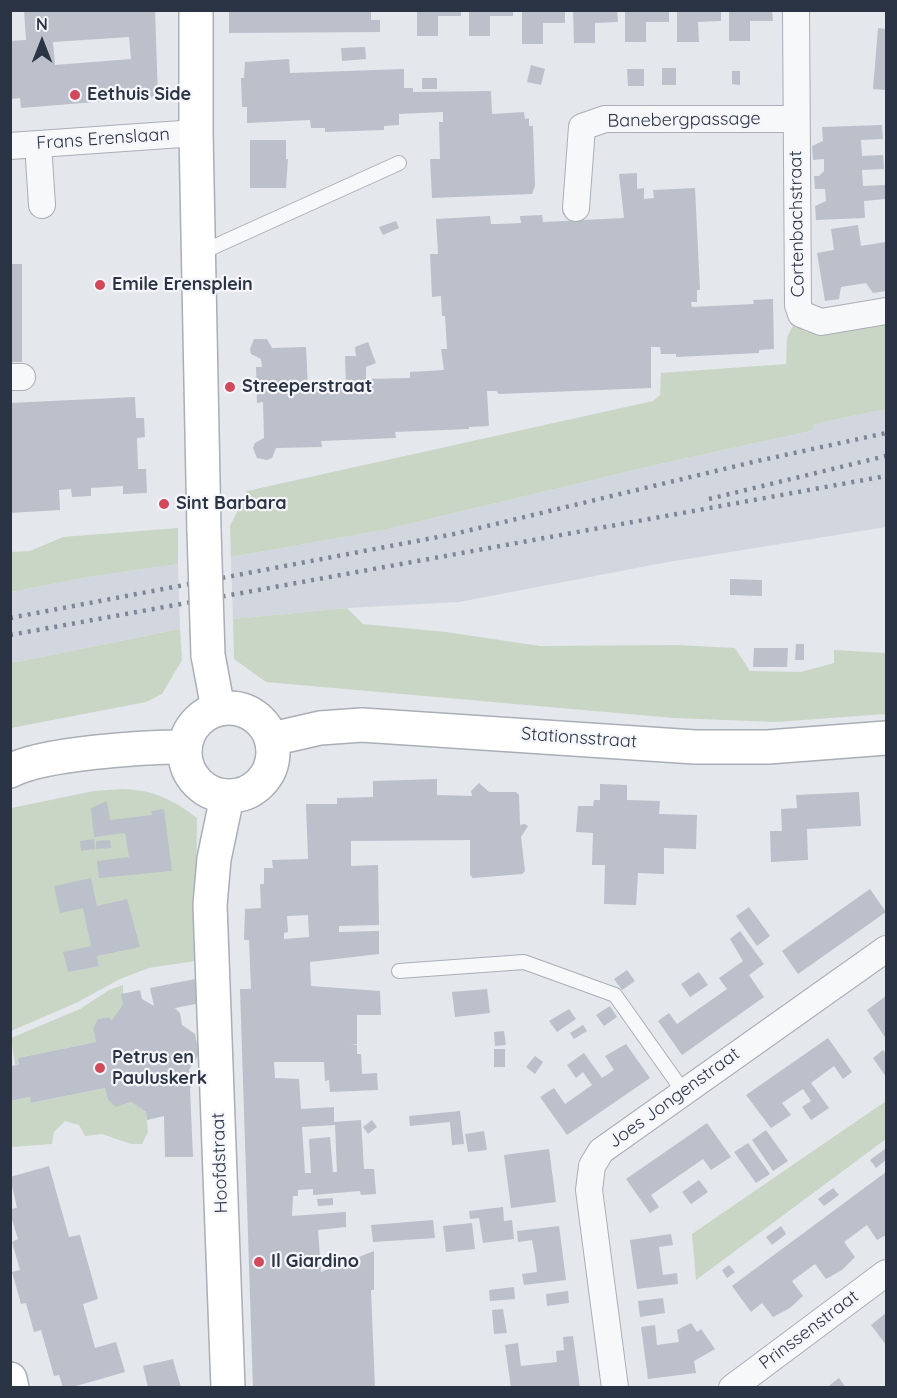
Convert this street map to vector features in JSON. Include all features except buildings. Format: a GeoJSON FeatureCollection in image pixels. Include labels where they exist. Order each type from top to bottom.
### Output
{"type":"FeatureCollection","features":[{"type":"Feature","properties":{"kind":"street"},"geometry":{"type":"LineString","coordinates":[[196,10],[196,133],[204,531],[208,655],[218,709]]}},
{"type":"Feature","properties":{"kind":"street"},"geometry":{"type":"LineString","coordinates":[[796,10],[796,118]]}},
{"type":"Feature","properties":{"kind":"street","name":"Banebergpassage"},"geometry":{"type":"LineString","coordinates":[[576,208],[582,128],[605,118],[796,118]]}},
{"type":"Feature","properties":{"kind":"street","name":"Cortenbachstraat"},"geometry":{"type":"LineString","coordinates":[[796,118],[798,305],[801,314],[821,322],[886,311]]}},
{"type":"Feature","properties":{"kind":"street","name":"Frans Erenslaan"},"geometry":{"type":"LineString","coordinates":[[10,146],[196,133]]}},
{"type":"Feature","properties":{"kind":"street"},"geometry":{"type":"LineString","coordinates":[[38,144],[42,206]]}},
{"type":"Feature","properties":{"kind":"street"},"geometry":{"type":"LineString","coordinates":[[231,708],[251,714],[266,727],[272,739],[274,754],[272,767],[265,780],[254,789],[241,795],[227,797],[213,794],[200,787],[191,776],[186,762],[185,747],[192,727],[199,719],[218,709],[231,708]]}},
{"type":"Feature","properties":{"kind":"street","name":"Stationsstraat"},"geometry":{"type":"LineString","coordinates":[[272,739],[320,728],[362,725],[695,747],[768,747],[886,738]]}},
{"type":"Feature","properties":{"kind":"street"},"geometry":{"type":"LineString","coordinates":[[10,771],[55,759],[87,754],[185,747]]}},
{"type":"Feature","properties":{"kind":"street","name":"Hoofdstraat"},"geometry":{"type":"LineString","coordinates":[[227,797],[214,859],[210,905],[228,1388]]}},
{"type":"Feature","properties":{"kind":"street","name":"Joes Jongenstraat"},"geometry":{"type":"LineString","coordinates":[[615,1388],[589,1190],[592,1166],[601,1151],[618,1136],[886,949]]}},
{"type":"Feature","properties":{"kind":"street","name":"Prinssenstraat"},"geometry":{"type":"LineString","coordinates":[[732,1388],[886,1273]]}},
{"type":"Feature","properties":{"kind":"street"},"geometry":{"type":"LineString","coordinates":[[10,1379],[12,1388]]}},
{"type":"Feature","properties":{"kind":"lane"},"geometry":{"type":"LineString","coordinates":[[198,254],[399,163]]}},
{"type":"Feature","properties":{"kind":"lane"},"geometry":{"type":"LineString","coordinates":[[399,971],[524,962],[615,995],[683,1091]]}},
{"type":"Feature","properties":{"kind":"shaded area"},"geometry":{"type":"Polygon","coordinates":[[[886,409],[886,527],[668,562],[459,602],[347,608],[233,619],[231,557],[383,530],[664,463],[811,431],[813,424],[886,409]]]}},
{"type":"Feature","properties":{"kind":"shaded area"},"geometry":{"type":"Polygon","coordinates":[[[178,564],[180,629],[11,663],[11,592],[88,577],[178,564]]]}},
{"type":"Feature","properties":{"kind":"green space"},"geometry":{"type":"Polygon","coordinates":[[[886,321],[886,409],[814,424],[811,431],[664,463],[383,530],[231,557],[230,526],[247,491],[653,401],[660,395],[661,373],[786,364],[787,337],[794,324],[806,332],[814,332],[886,321]]]}},
{"type":"Feature","properties":{"kind":"green space"},"geometry":{"type":"Polygon","coordinates":[[[178,528],[178,564],[88,577],[11,592],[11,552],[30,551],[63,537],[178,528]]]}},
{"type":"Feature","properties":{"kind":"green space"},"geometry":{"type":"Polygon","coordinates":[[[347,608],[363,624],[446,632],[540,646],[676,645],[735,648],[750,671],[801,672],[834,663],[834,650],[886,653],[886,714],[776,722],[674,718],[266,682],[234,659],[233,619],[347,608]]]}},
{"type":"Feature","properties":{"kind":"green space"},"geometry":{"type":"Polygon","coordinates":[[[180,629],[182,660],[162,694],[146,702],[11,728],[11,663],[180,629]]]}},
{"type":"Feature","properties":{"kind":"green space"},"geometry":{"type":"Polygon","coordinates":[[[122,789],[143,791],[162,797],[197,818],[195,961],[149,968],[120,979],[76,1003],[11,1031],[11,808],[94,791],[122,789]]]}},
{"type":"Feature","properties":{"kind":"green space"},"geometry":{"type":"Polygon","coordinates":[[[123,985],[123,1004],[112,1020],[109,1017],[99,1019],[93,1029],[96,1042],[18,1058],[19,1065],[15,1065],[11,1038],[80,1009],[109,990],[123,985]]]}},
{"type":"Feature","properties":{"kind":"green space"},"geometry":{"type":"Polygon","coordinates":[[[105,1088],[108,1100],[116,1106],[131,1102],[146,1112],[148,1132],[142,1144],[131,1144],[102,1134],[85,1136],[79,1125],[65,1121],[54,1132],[52,1144],[11,1147],[11,1101],[30,1097],[32,1103],[105,1088]]]}},
{"type":"Feature","properties":{"kind":"green space"},"geometry":{"type":"Polygon","coordinates":[[[886,1101],[886,1139],[696,1280],[692,1234],[886,1101]]]}},
{"type":"Feature","properties":{"kind":"railway"},"geometry":{"type":"LineString","coordinates":[[10,618],[454,534],[753,462],[886,433]]}},
{"type":"Feature","properties":{"kind":"railway"},"geometry":{"type":"LineString","coordinates":[[709,499],[886,456]]}},
{"type":"Feature","properties":{"kind":"railway"},"geometry":{"type":"LineString","coordinates":[[10,635],[886,476]]}},
{"type":"Feature","properties":{"kind":"place","name":"Eethuis Side"},"geometry":{"type":"Point","coordinates":[75,95]}},
{"type":"Feature","properties":{"kind":"place","name":"Emile Erensplein"},"geometry":{"type":"Point","coordinates":[100,285]}},
{"type":"Feature","properties":{"kind":"place","name":"Streeperstraat"},"geometry":{"type":"Point","coordinates":[230,387]}},
{"type":"Feature","properties":{"kind":"place","name":"Sint Barbara"},"geometry":{"type":"Point","coordinates":[164,504]}},
{"type":"Feature","properties":{"kind":"place","name":"Petrus en Pauluskerk"},"geometry":{"type":"Point","coordinates":[100,1068]}},
{"type":"Feature","properties":{"kind":"place","name":"Il Giardino"},"geometry":{"type":"Point","coordinates":[259,1262]}}]}
